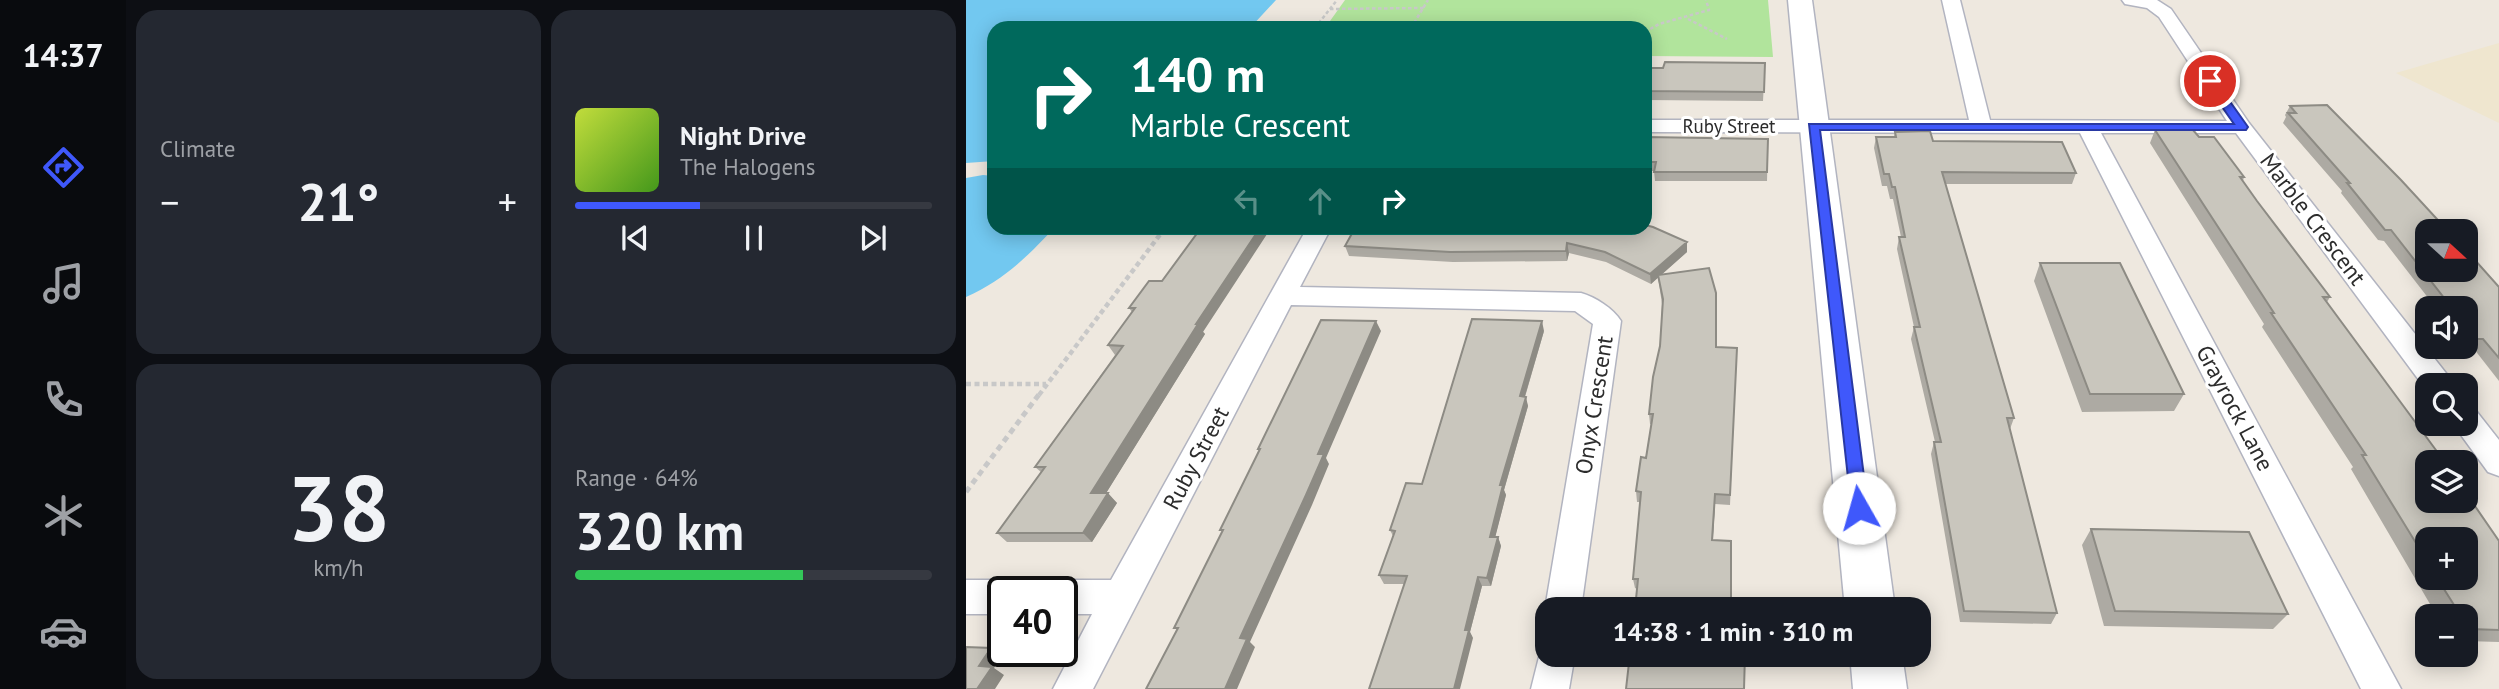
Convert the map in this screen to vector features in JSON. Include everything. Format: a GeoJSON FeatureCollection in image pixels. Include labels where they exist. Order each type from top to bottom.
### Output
{"type":"FeatureCollection","features":[{"type":"Feature","properties":{"kind":"street"},"geometry":{"type":"LineString","coordinates":[[1800,0],[1869,597]]}},
{"type":"Feature","properties":{"kind":"street"},"geometry":{"type":"LineString","coordinates":[[1951,0],[1981,126]]}},
{"type":"Feature","properties":{"kind":"street","name":"Marble Crescent"},"geometry":{"type":"LineString","coordinates":[[2131,0],[2152,4],[2165,13],[2242,127],[2430,373]]}},
{"type":"Feature","properties":{"kind":"street","name":"Ruby Street"},"geometry":{"type":"LineString","coordinates":[[1652,126],[1814,126]]}},
{"type":"Feature","properties":{"kind":"street"},"geometry":{"type":"LineString","coordinates":[[1814,126],[2242,127]]}},
{"type":"Feature","properties":{"kind":"street","name":"Grayrock Lane"},"geometry":{"type":"LineString","coordinates":[[2087,126],[2382,689]]}},
{"type":"Feature","properties":{"kind":"street","name":"Ruby Street"},"geometry":{"type":"LineString","coordinates":[[1072,689],[1315,235]]}},
{"type":"Feature","properties":{"kind":"street","name":"Onyx Crescent"},"geometry":{"type":"LineString","coordinates":[[1282,296],[1581,302],[1607,320],[1565,597]]}},
{"type":"Feature","properties":{"kind":"street"},"geometry":{"type":"LineString","coordinates":[[2478,436],[2499,463]]}},
{"type":"Feature","properties":{"kind":"street"},"geometry":{"type":"LineString","coordinates":[[966,597],[987,597]]}},
{"type":"Feature","properties":{"kind":"street"},"geometry":{"type":"LineString","coordinates":[[1078,597],[1121,597]]}},
{"type":"Feature","properties":{"kind":"street"},"geometry":{"type":"LineString","coordinates":[[1550,689],[1554,667]]}},
{"type":"Feature","properties":{"kind":"street"},"geometry":{"type":"LineString","coordinates":[[1877,667],[1880,689]]}},
{"type":"Feature","properties":{"kind":"path"},"geometry":{"type":"LineString","coordinates":[[1320,21],[1337,0]]}},
{"type":"Feature","properties":{"kind":"path"},"geometry":{"type":"LineString","coordinates":[[1416,21],[1428,0]]}},
{"type":"Feature","properties":{"kind":"path"},"geometry":{"type":"LineString","coordinates":[[1652,27],[1688,19],[1709,10],[1706,0]]}},
{"type":"Feature","properties":{"kind":"path"},"geometry":{"type":"LineString","coordinates":[[1329,9],[1424,9]]}},
{"type":"Feature","properties":{"kind":"path"},"geometry":{"type":"LineString","coordinates":[[1688,19],[1727,39]]}},
{"type":"Feature","properties":{"kind":"path"},"geometry":{"type":"LineString","coordinates":[[966,492],[1160,235]]}},
{"type":"Feature","properties":{"kind":"path"},"geometry":{"type":"LineString","coordinates":[[966,384],[1047,384]]}},
{"type":"Feature","properties":{"kind":"shaded area"},"geometry":{"type":"Polygon","coordinates":[[[2499,43],[2499,123],[2396,73],[2499,43]]]}},
{"type":"Feature","properties":{"kind":"green space"},"geometry":{"type":"Polygon","coordinates":[[[1345,0],[1768,0],[1773,57],[1652,56],[1652,21],[1330,21],[1345,0]]]}},
{"type":"Feature","properties":{"kind":"water"},"geometry":{"type":"Polygon","coordinates":[[[966,0],[1276,0],[1256,21],[987,21],[987,162],[966,163],[966,0]]]}},
{"type":"Feature","properties":{"kind":"water"},"geometry":{"type":"Polygon","coordinates":[[[987,175],[987,235],[1047,235],[1014,267],[966,297],[966,178],[987,175]]]}},
{"type":"Feature","properties":{"kind":"building"},"geometry":{"type":"Polygon","coordinates":[[[1665,62],[1765,63],[1764,92],[1652,91],[1652,68],[1663,68],[1665,62]]]}},
{"type":"Feature","properties":{"kind":"building"},"geometry":{"type":"Polygon","coordinates":[[[2327,105],[2437,219],[2415,219],[2415,261],[2391,230],[2385,230],[2347,183],[2350,183],[2288,113],[2296,113],[2290,106],[2327,105]]]}},
{"type":"Feature","properties":{"kind":"building"},"geometry":{"type":"Polygon","coordinates":[[[2155,130],[2193,130],[2199,137],[2214,137],[2244,177],[2240,177],[2257,201],[2330,297],[2323,297],[2415,422],[2415,436],[2426,436],[2436,450],[2415,450],[2415,513],[2478,513],[2478,510],[2499,541],[2499,630],[2478,629],[2478,604],[2453,604],[2445,590],[2478,590],[2478,527],[2415,527],[2415,541],[2362,455],[2366,455],[2271,313],[2274,313],[2155,130]]]}},
{"type":"Feature","properties":{"kind":"building"},"geometry":{"type":"Polygon","coordinates":[[[1930,131],[1933,141],[2062,142],[2076,173],[1942,172],[2014,418],[2007,418],[2057,613],[1964,611],[1934,442],[1941,442],[1914,327],[1920,327],[1899,237],[1905,237],[1895,187],[1892,187],[1889,174],[1884,174],[1876,137],[1896,137],[1895,132],[1930,131]]]}},
{"type":"Feature","properties":{"kind":"building"},"geometry":{"type":"Polygon","coordinates":[[[1652,137],[1768,139],[1767,172],[1654,172],[1656,162],[1652,162],[1652,137]]]}},
{"type":"Feature","properties":{"kind":"building"},"geometry":{"type":"Polygon","coordinates":[[[1652,227],[1687,242],[1650,274],[1605,252],[1567,243],[1566,251],[1450,252],[1345,246],[1351,235],[1652,235],[1652,227]]]}},
{"type":"Feature","properties":{"kind":"building"},"geometry":{"type":"Polygon","coordinates":[[[1196,235],[1255,235],[1196,324],[1091,493],[1108,493],[1083,533],[997,533],[1045,467],[1035,467],[1123,346],[1108,345],[1135,308],[1129,308],[1149,281],[1162,281],[1196,235]]]}},
{"type":"Feature","properties":{"kind":"building"},"geometry":{"type":"Polygon","coordinates":[[[2040,263],[2120,263],[2184,394],[2090,394],[2040,263]]]}},
{"type":"Feature","properties":{"kind":"building"},"geometry":{"type":"Polygon","coordinates":[[[2478,263],[2499,287],[2499,358],[2483,339],[2478,339],[2478,296],[2443,296],[2432,282],[2478,282],[2478,263]]]}},
{"type":"Feature","properties":{"kind":"building"},"geometry":{"type":"Polygon","coordinates":[[[1709,268],[1716,293],[1716,347],[1737,348],[1730,495],[1715,494],[1712,540],[1731,541],[1731,597],[1636,597],[1638,579],[1633,579],[1641,492],[1636,491],[1641,457],[1646,458],[1653,414],[1649,414],[1653,377],[1660,346],[1663,299],[1658,275],[1709,268]]]}},
{"type":"Feature","properties":{"kind":"building"},"geometry":{"type":"Polygon","coordinates":[[[1472,319],[1542,321],[1520,396],[1526,397],[1500,485],[1503,485],[1490,537],[1498,537],[1487,578],[1478,577],[1465,630],[1469,630],[1454,689],[1369,689],[1407,576],[1379,575],[1395,531],[1390,530],[1406,483],[1422,484],[1472,319]]]}},
{"type":"Feature","properties":{"kind":"building"},"geometry":{"type":"Polygon","coordinates":[[[1321,320],[1376,321],[1318,454],[1324,454],[1240,638],[1247,639],[1225,689],[1146,689],[1178,628],[1174,628],[1321,320]]]}},
{"type":"Feature","properties":{"kind":"building"},"geometry":{"type":"Polygon","coordinates":[[[2091,529],[2249,532],[2288,614],[2115,611],[2091,529]]]}},
{"type":"Feature","properties":{"kind":"building"},"geometry":{"type":"Polygon","coordinates":[[[966,647],[987,648],[987,654],[979,666],[992,667],[977,689],[966,689],[966,647]]]}},
{"type":"Feature","properties":{"kind":"building"},"geometry":{"type":"Polygon","coordinates":[[[1629,667],[1745,667],[1744,689],[1626,689],[1629,667]]]}},
{"type":"Feature","properties":{"kind":"route"},"geometry":{"type":"LineString","coordinates":[[1859,508],[1814,126],[2242,127],[2210,81]]}}]}
